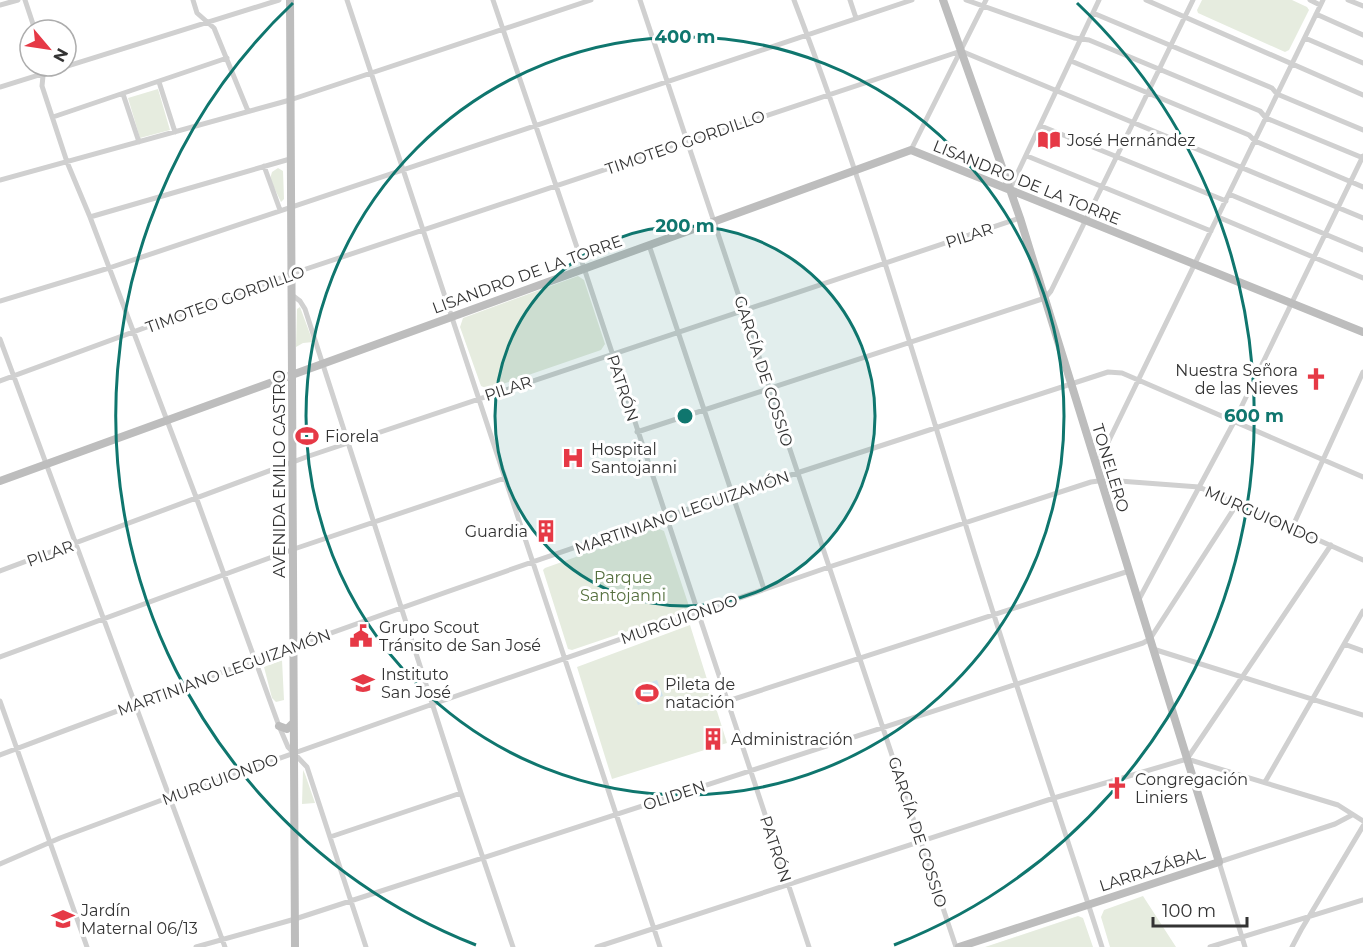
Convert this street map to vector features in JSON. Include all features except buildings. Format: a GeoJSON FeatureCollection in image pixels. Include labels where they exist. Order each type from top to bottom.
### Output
{"type":"FeatureCollection","features":[{"type":"Feature","properties":{"kind":"street"},"geometry":{"type":"LineString","coordinates":[[0,5],[18,0]]}},
{"type":"Feature","properties":{"kind":"street"},"geometry":{"type":"LineString","coordinates":[[25,0],[31,18]]}},
{"type":"Feature","properties":{"kind":"street"},"geometry":{"type":"LineString","coordinates":[[193,0],[197,14],[214,27],[248,111]]}},
{"type":"Feature","properties":{"kind":"street"},"geometry":{"type":"LineString","coordinates":[[78,62],[279,0]]}},
{"type":"Feature","properties":{"kind":"street","name":"AVENIDA EMILIO CASTRO"},"geometry":{"type":"LineString","coordinates":[[290,0],[295,947]]}},
{"type":"Feature","properties":{"kind":"street"},"geometry":{"type":"LineString","coordinates":[[347,0],[660,947]]}},
{"type":"Feature","properties":{"kind":"street","name":"PATRÓN"},"geometry":{"type":"LineString","coordinates":[[493,0],[809,947]]}},
{"type":"Feature","properties":{"kind":"street"},"geometry":{"type":"LineString","coordinates":[[0,180],[290,100],[591,0]]}},
{"type":"Feature","properties":{"kind":"street","name":"GARCÍA DE COSSIO"},"geometry":{"type":"LineString","coordinates":[[640,0],[958,947]]}},
{"type":"Feature","properties":{"kind":"street"},"geometry":{"type":"LineString","coordinates":[[794,0],[855,170],[1015,684],[1102,947]]}},
{"type":"Feature","properties":{"kind":"street"},"geometry":{"type":"LineString","coordinates":[[850,0],[856,18]]}},
{"type":"Feature","properties":{"kind":"street"},"geometry":{"type":"LineString","coordinates":[[0,301],[109,268],[807,35],[897,2],[912,0]]}},
{"type":"Feature","properties":{"kind":"street","name":"TONELERO"},"geometry":{"type":"LineString","coordinates":[[943,0],[1020,218],[1245,947]]}},
{"type":"Feature","properties":{"kind":"street"},"geometry":{"type":"LineString","coordinates":[[966,0],[985,3],[1074,38],[1089,40],[1260,111],[1266,118],[1363,157],[1234,422],[1138,601]]}},
{"type":"Feature","properties":{"kind":"street"},"geometry":{"type":"LineString","coordinates":[[1010,189],[1099,0]]}},
{"type":"Feature","properties":{"kind":"street"},"geometry":{"type":"LineString","coordinates":[[1146,0],[1363,95]]}},
{"type":"Feature","properties":{"kind":"street"},"geometry":{"type":"LineString","coordinates":[[637,432],[1045,298],[1051,291],[1193,0]]}},
{"type":"Feature","properties":{"kind":"street"},"geometry":{"type":"LineString","coordinates":[[1096,467],[1322,2],[1310,0]]}},
{"type":"Feature","properties":{"kind":"street"},"geometry":{"type":"LineString","coordinates":[[1348,0],[1363,6]]}},
{"type":"Feature","properties":{"kind":"street"},"geometry":{"type":"LineString","coordinates":[[911,150],[985,3]]}},
{"type":"Feature","properties":{"kind":"street"},"geometry":{"type":"LineString","coordinates":[[1093,13],[1272,88],[1277,94],[1363,130]]}},
{"type":"Feature","properties":{"kind":"street"},"geometry":{"type":"LineString","coordinates":[[1316,14],[1363,35]]}},
{"type":"Feature","properties":{"kind":"street"},"geometry":{"type":"LineString","coordinates":[[1305,38],[1363,63]]}},
{"type":"Feature","properties":{"kind":"street"},"geometry":{"type":"LineString","coordinates":[[962,51],[1363,218]]}},
{"type":"Feature","properties":{"kind":"street","name":"TIMOTEO GORDILLO"},"geometry":{"type":"LineString","coordinates":[[0,381],[291,274],[962,51]]}},
{"type":"Feature","properties":{"kind":"street"},"geometry":{"type":"LineString","coordinates":[[53,117],[227,58]]}},
{"type":"Feature","properties":{"kind":"street"},"geometry":{"type":"LineString","coordinates":[[1071,61],[1249,135],[1255,141],[1363,187]]}},
{"type":"Feature","properties":{"kind":"street"},"geometry":{"type":"LineString","coordinates":[[0,87],[28,78]]}},
{"type":"Feature","properties":{"kind":"street"},"geometry":{"type":"LineString","coordinates":[[43,78],[42,86],[67,162],[225,574],[279,726],[293,753],[307,768],[366,947]]}},
{"type":"Feature","properties":{"kind":"street"},"geometry":{"type":"LineString","coordinates":[[159,82],[175,132]]}},
{"type":"Feature","properties":{"kind":"street"},"geometry":{"type":"LineString","coordinates":[[123,94],[139,142]]}},
{"type":"Feature","properties":{"kind":"street"},"geometry":{"type":"LineString","coordinates":[[1041,126],[1226,201]]}},
{"type":"Feature","properties":{"kind":"street","name":"LISANDRO DE LA TORRE"},"geometry":{"type":"LineString","coordinates":[[0,481],[911,150],[1363,332]]}},
{"type":"Feature","properties":{"kind":"street"},"geometry":{"type":"LineString","coordinates":[[1026,156],[1211,231]]}},
{"type":"Feature","properties":{"kind":"street"},"geometry":{"type":"LineString","coordinates":[[90,217],[290,159]]}},
{"type":"Feature","properties":{"kind":"street"},"geometry":{"type":"LineString","coordinates":[[264,166],[279,210]]}},
{"type":"Feature","properties":{"kind":"street"},"geometry":{"type":"LineString","coordinates":[[1229,194],[1363,250]]}},
{"type":"Feature","properties":{"kind":"street"},"geometry":{"type":"LineString","coordinates":[[1218,217],[1363,278]]}},
{"type":"Feature","properties":{"kind":"street","name":"PILAR"},"geometry":{"type":"LineString","coordinates":[[0,571],[196,497],[479,397],[1020,218]]}},
{"type":"Feature","properties":{"kind":"street"},"geometry":{"type":"LineString","coordinates":[[649,245],[764,589]]}},
{"type":"Feature","properties":{"kind":"street"},"geometry":{"type":"LineString","coordinates":[[291,295],[305,309],[513,947]]}},
{"type":"Feature","properties":{"kind":"street"},"geometry":{"type":"LineString","coordinates":[[0,339],[224,944]]}},
{"type":"Feature","properties":{"kind":"street","name":"MARTINIANO LEGUIZAMÓN"},"geometry":{"type":"LineString","coordinates":[[0,755],[402,608],[798,472],[1115,372],[1363,477]]}},
{"type":"Feature","properties":{"kind":"street"},"geometry":{"type":"LineString","coordinates":[[1292,528],[1363,372]]}},
{"type":"Feature","properties":{"kind":"street"},"geometry":{"type":"LineString","coordinates":[[0,657],[294,549],[505,478]]}},
{"type":"Feature","properties":{"kind":"street","name":"MURGUIONDO"},"geometry":{"type":"LineString","coordinates":[[0,864],[170,797],[566,657],[829,567],[1100,480],[1199,487],[1363,560]]}},
{"type":"Feature","properties":{"kind":"street"},"geometry":{"type":"LineString","coordinates":[[1150,639],[1237,504]]}},
{"type":"Feature","properties":{"kind":"street"},"geometry":{"type":"LineString","coordinates":[[1187,759],[1331,545]]}},
{"type":"Feature","properties":{"kind":"street"},"geometry":{"type":"LineString","coordinates":[[728,701],[1129,571]]}},
{"type":"Feature","properties":{"kind":"street"},"geometry":{"type":"LineString","coordinates":[[1265,782],[1363,611]]}},
{"type":"Feature","properties":{"kind":"street","name":"OLIDEN"},"geometry":{"type":"LineString","coordinates":[[196,947],[224,944],[1150,639]]}},
{"type":"Feature","properties":{"kind":"street"},"geometry":{"type":"LineString","coordinates":[[1344,644],[1363,651]]}},
{"type":"Feature","properties":{"kind":"street"},"geometry":{"type":"LineString","coordinates":[[1153,649],[1363,715]]}},
{"type":"Feature","properties":{"kind":"street"},"geometry":{"type":"LineString","coordinates":[[0,701],[87,947]]}},
{"type":"Feature","properties":{"kind":"street"},"geometry":{"type":"LineString","coordinates":[[279,726],[287,729],[293,723]]}},
{"type":"Feature","properties":{"kind":"street"},"geometry":{"type":"LineString","coordinates":[[597,947],[1054,798],[1187,759],[1338,805],[1363,820]]}},
{"type":"Feature","properties":{"kind":"street"},"geometry":{"type":"LineString","coordinates":[[330,837],[461,793]]}},
{"type":"Feature","properties":{"kind":"street","name":"LARRAZÁBAL"},"geometry":{"type":"LineString","coordinates":[[958,947],[1335,824],[1352,814]]}},
{"type":"Feature","properties":{"kind":"street"},"geometry":{"type":"LineString","coordinates":[[1293,947],[1363,826]]}},
{"type":"Feature","properties":{"kind":"street"},"geometry":{"type":"LineString","coordinates":[[1210,947],[1363,900]]}},
{"type":"Feature","properties":{"kind":"green space"},"geometry":{"type":"Polygon","coordinates":[[[1202,0],[1292,0],[1309,10],[1289,50],[1285,52],[1198,13],[1197,10],[1202,0]]]}},
{"type":"Feature","properties":{"kind":"green space"},"geometry":{"type":"Polygon","coordinates":[[[158,89],[170,130],[140,138],[128,98],[158,89]]]}},
{"type":"Feature","properties":{"kind":"green space"},"geometry":{"type":"Polygon","coordinates":[[[278,168],[283,171],[284,199],[281,202],[270,179],[272,172],[278,168]]]}},
{"type":"Feature","properties":{"kind":"green space"},"geometry":{"type":"Polygon","coordinates":[[[578,276],[584,280],[605,344],[601,350],[488,389],[481,386],[460,327],[463,318],[578,276]]]}},
{"type":"Feature","properties":{"kind":"green space"},"geometry":{"type":"Polygon","coordinates":[[[300,307],[313,342],[303,343],[296,347],[297,309],[300,307]]]}},
{"type":"Feature","properties":{"kind":"green space","name":"Parque Santojanni"},"geometry":{"type":"Polygon","coordinates":[[[657,528],[664,531],[689,606],[687,611],[572,650],[568,649],[543,570],[657,528]]]}},
{"type":"Feature","properties":{"kind":"green space"},"geometry":{"type":"Polygon","coordinates":[[[690,625],[727,743],[612,779],[577,667],[690,625]]]}},
{"type":"Feature","properties":{"kind":"green space"},"geometry":{"type":"Polygon","coordinates":[[[282,660],[284,700],[276,702],[272,698],[264,667],[282,660]]]}},
{"type":"Feature","properties":{"kind":"green space"},"geometry":{"type":"Polygon","coordinates":[[[303,770],[305,774],[315,803],[302,804],[303,770]]]}},
{"type":"Feature","properties":{"kind":"green space"},"geometry":{"type":"Polygon","coordinates":[[[1143,896],[1176,947],[1110,947],[1101,917],[1104,910],[1143,896]]]}},
{"type":"Feature","properties":{"kind":"green space"},"geometry":{"type":"Polygon","coordinates":[[[1078,916],[1083,918],[1093,947],[985,947],[1078,916]]]}},
{"type":"Feature","properties":{"kind":"water","name":"Pileta de natación"},"geometry":{"type":"Polygon","coordinates":[[[657,680],[663,696],[638,705],[632,689],[657,680]]]}},
{"type":"Feature","properties":{"kind":"place","name":"José Hernández"},"geometry":{"type":"Point","coordinates":[1049,140]}},
{"type":"Feature","properties":{"kind":"place","name":"Nuestra Señora de las Nieves"},"geometry":{"type":"Point","coordinates":[1316,379]}},
{"type":"Feature","properties":{"kind":"place","name":"Fiorela"},"geometry":{"type":"Point","coordinates":[307,436]}},
{"type":"Feature","properties":{"kind":"place","name":"Hospital Santojanni"},"geometry":{"type":"Point","coordinates":[573,458]}},
{"type":"Feature","properties":{"kind":"place","name":"Guardia"},"geometry":{"type":"Point","coordinates":[546,531]}},
{"type":"Feature","properties":{"kind":"place","name":"Grupo Scout Tránsito de San José"},"geometry":{"type":"Point","coordinates":[361,636]}},
{"type":"Feature","properties":{"kind":"place","name":"Instituto San José"},"geometry":{"type":"Point","coordinates":[363,683]}},
{"type":"Feature","properties":{"kind":"place","name":"Pileta de natación"},"geometry":{"type":"Point","coordinates":[647,693]}},
{"type":"Feature","properties":{"kind":"place","name":"Administración"},"geometry":{"type":"Point","coordinates":[713,739]}},
{"type":"Feature","properties":{"kind":"place","name":"Congregación Liniers"},"geometry":{"type":"Point","coordinates":[1117,788]}},
{"type":"Feature","properties":{"kind":"place","name":"Jardín Maternal 06/13"},"geometry":{"type":"Point","coordinates":[63,919]}}]}
